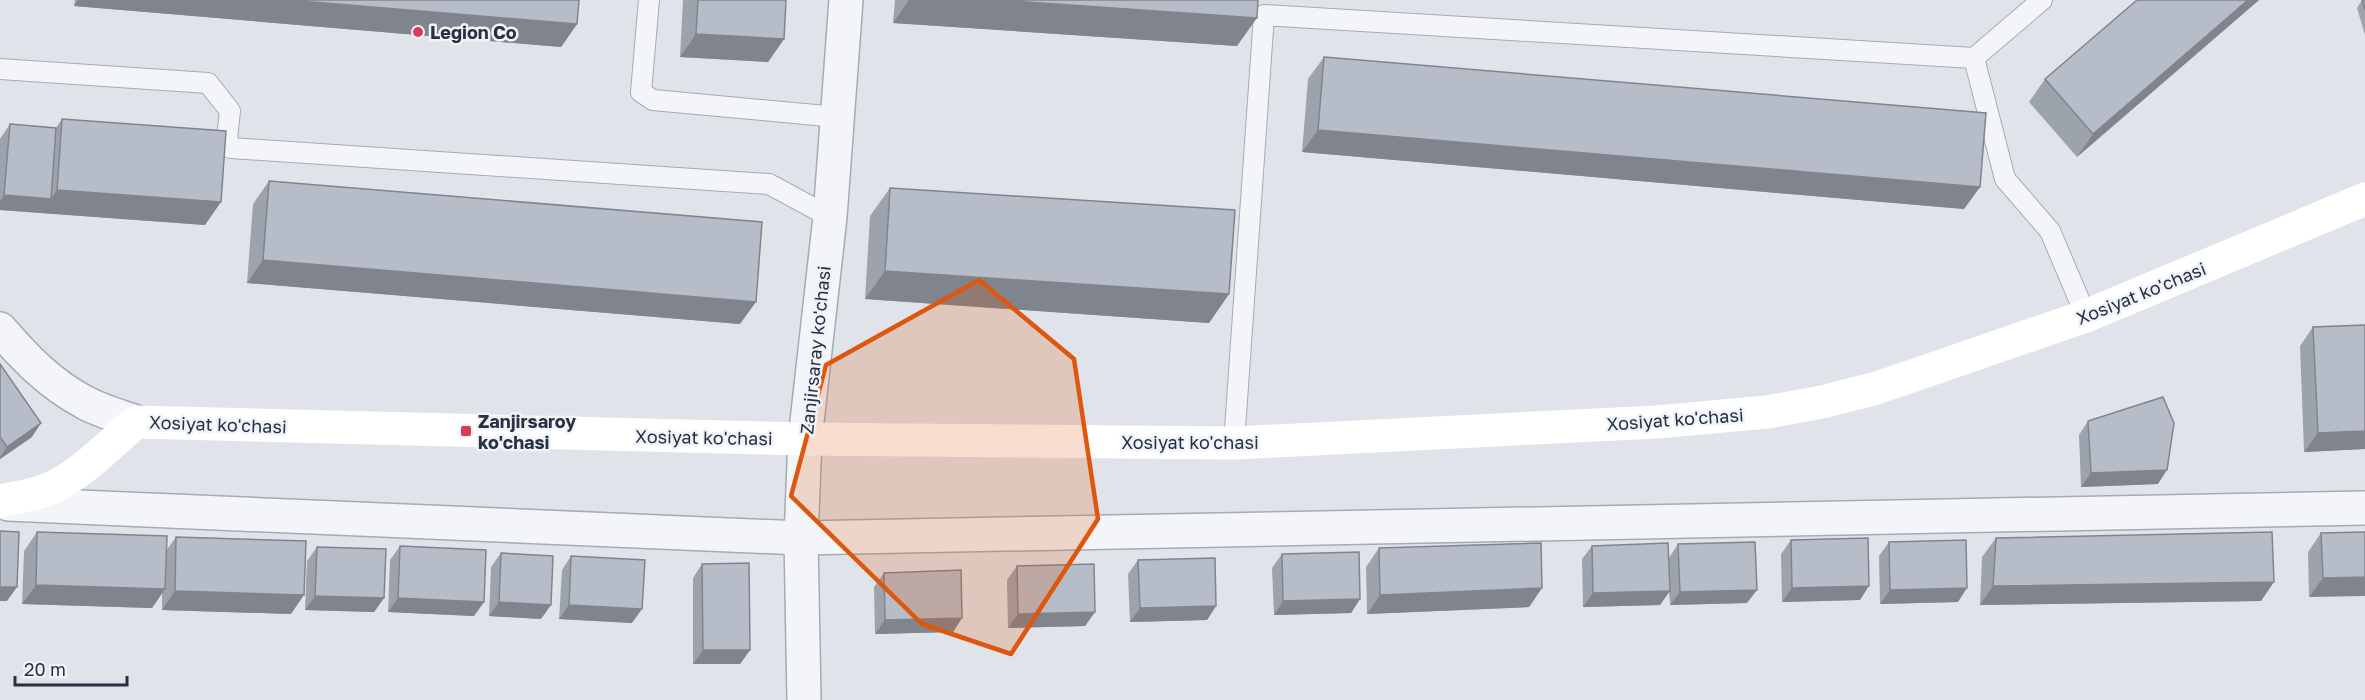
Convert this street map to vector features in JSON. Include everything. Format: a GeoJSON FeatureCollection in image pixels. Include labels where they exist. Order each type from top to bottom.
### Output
{"type":"FeatureCollection","features":[{"type":"Feature","properties":{"kind":"main road","name":"Xosiyat ko'chasi"},"geometry":{"type":"LineString","coordinates":[[0,502],[38,493],[58,485],[76,473],[136,422],[805,439],[1234,443],[1657,422],[1767,412],[1822,402],[1877,388],[2086,316],[2365,199]]}},
{"type":"Feature","properties":{"kind":"street","name":"Zanjirsaray ko'chasi"},"geometry":{"type":"LineString","coordinates":[[804,700],[801,538],[805,439],[830,217],[846,0]]}},
{"type":"Feature","properties":{"kind":"street"},"geometry":{"type":"LineString","coordinates":[[0,329],[30,364],[56,385],[85,403],[136,422]]}},
{"type":"Feature","properties":{"kind":"street","name":"Xosiyat ko'chasi"},"geometry":{"type":"LineString","coordinates":[[0,502],[801,538],[2365,508]]}},
{"type":"Feature","properties":{"kind":"lane"},"geometry":{"type":"LineString","coordinates":[[649,0],[641,92],[653,100],[837,117]]}},
{"type":"Feature","properties":{"kind":"lane"},"geometry":{"type":"LineString","coordinates":[[1234,443],[1265,7],[1974,58],[2042,0]]}},
{"type":"Feature","properties":{"kind":"lane"},"geometry":{"type":"LineString","coordinates":[[1974,58],[2006,179],[2050,231],[2086,316]]}},
{"type":"Feature","properties":{"kind":"lane"},"geometry":{"type":"LineString","coordinates":[[0,69],[208,83],[230,111],[227,138],[231,148],[769,184],[830,217]]}},
{"type":"Feature","properties":{"kind":"highlighted area"},"geometry":{"type":"Polygon","coordinates":[[[979,280],[1074,359],[1098,519],[1011,654],[922,624],[791,496],[826,365],[979,280]]]}},
{"type":"Feature","properties":{"kind":"building"},"geometry":{"type":"Polygon","coordinates":[[[289,0],[579,0],[577,24],[289,0]]]}},
{"type":"Feature","properties":{"kind":"building"},"geometry":{"type":"Polygon","coordinates":[[[698,0],[786,0],[784,39],[696,34],[698,0]]]}},
{"type":"Feature","properties":{"kind":"building"},"geometry":{"type":"Polygon","coordinates":[[[999,0],[1258,0],[1257,18],[999,0]]]}},
{"type":"Feature","properties":{"kind":"building"},"geometry":{"type":"Polygon","coordinates":[[[2137,0],[2248,0],[2093,134],[2045,79],[2137,0]]]}},
{"type":"Feature","properties":{"kind":"building"},"geometry":{"type":"Polygon","coordinates":[[[1324,57],[1986,113],[1980,187],[1318,130],[1324,57]]]}},
{"type":"Feature","properties":{"kind":"building"},"geometry":{"type":"Polygon","coordinates":[[[62,119],[226,131],[221,202],[57,190],[62,119]]]}},
{"type":"Feature","properties":{"kind":"building"},"geometry":{"type":"Polygon","coordinates":[[[10,124],[56,128],[51,199],[4,195],[10,124]]]}},
{"type":"Feature","properties":{"kind":"building"},"geometry":{"type":"Polygon","coordinates":[[[269,181],[762,222],[756,302],[263,260],[269,181]]]}},
{"type":"Feature","properties":{"kind":"building"},"geometry":{"type":"Polygon","coordinates":[[[890,188],[1235,210],[1229,294],[885,271],[890,188]]]}},
{"type":"Feature","properties":{"kind":"building"},"geometry":{"type":"Polygon","coordinates":[[[2365,325],[2365,431],[2318,433],[2313,327],[2365,325]]]}},
{"type":"Feature","properties":{"kind":"building"},"geometry":{"type":"Polygon","coordinates":[[[0,364],[41,423],[7,447],[0,437],[0,364]]]}},
{"type":"Feature","properties":{"kind":"building"},"geometry":{"type":"Polygon","coordinates":[[[2163,397],[2174,423],[2167,470],[2091,473],[2088,421],[2163,397]]]}},
{"type":"Feature","properties":{"kind":"building"},"geometry":{"type":"Polygon","coordinates":[[[0,531],[19,532],[17,587],[0,587],[0,531]]]}},
{"type":"Feature","properties":{"kind":"building"},"geometry":{"type":"Polygon","coordinates":[[[37,532],[167,536],[165,589],[36,585],[37,532]]]}},
{"type":"Feature","properties":{"kind":"building"},"geometry":{"type":"Polygon","coordinates":[[[2272,532],[2274,582],[1993,586],[1996,538],[2272,532]]]}},
{"type":"Feature","properties":{"kind":"building"},"geometry":{"type":"Polygon","coordinates":[[[2365,532],[2365,577],[2323,578],[2321,533],[2365,532]]]}},
{"type":"Feature","properties":{"kind":"building"},"geometry":{"type":"Polygon","coordinates":[[[176,537],[306,541],[304,595],[175,591],[176,537]]]}},
{"type":"Feature","properties":{"kind":"building"},"geometry":{"type":"Polygon","coordinates":[[[1868,538],[1869,586],[1792,588],[1791,540],[1868,538]]]}},
{"type":"Feature","properties":{"kind":"building"},"geometry":{"type":"Polygon","coordinates":[[[1966,540],[1967,588],[1890,590],[1889,542],[1966,540]]]}},
{"type":"Feature","properties":{"kind":"building"},"geometry":{"type":"Polygon","coordinates":[[[1755,542],[1757,590],[1680,592],[1678,544],[1755,542]]]}},
{"type":"Feature","properties":{"kind":"building"},"geometry":{"type":"Polygon","coordinates":[[[1541,543],[1542,588],[1380,595],[1379,548],[1541,543]]]}},
{"type":"Feature","properties":{"kind":"building"},"geometry":{"type":"Polygon","coordinates":[[[1668,543],[1670,591],[1593,593],[1592,546],[1668,543]]]}},
{"type":"Feature","properties":{"kind":"building"},"geometry":{"type":"Polygon","coordinates":[[[400,546],[486,550],[484,602],[398,598],[400,546]]]}},
{"type":"Feature","properties":{"kind":"building"},"geometry":{"type":"Polygon","coordinates":[[[317,547],[386,549],[384,598],[315,596],[317,547]]]}},
{"type":"Feature","properties":{"kind":"building"},"geometry":{"type":"Polygon","coordinates":[[[1359,552],[1360,599],[1283,601],[1282,554],[1359,552]]]}},
{"type":"Feature","properties":{"kind":"building"},"geometry":{"type":"Polygon","coordinates":[[[501,553],[553,556],[551,605],[499,602],[501,553]]]}},
{"type":"Feature","properties":{"kind":"building"},"geometry":{"type":"Polygon","coordinates":[[[571,556],[645,560],[642,609],[569,605],[571,556]]]}},
{"type":"Feature","properties":{"kind":"building"},"geometry":{"type":"Polygon","coordinates":[[[1215,558],[1216,606],[1140,608],[1138,560],[1215,558]]]}},
{"type":"Feature","properties":{"kind":"building"},"geometry":{"type":"Polygon","coordinates":[[[749,563],[750,650],[703,650],[702,564],[749,563]]]}},
{"type":"Feature","properties":{"kind":"building"},"geometry":{"type":"Polygon","coordinates":[[[1094,564],[1095,612],[1018,614],[1017,566],[1094,564]]]}},
{"type":"Feature","properties":{"kind":"building"},"geometry":{"type":"Polygon","coordinates":[[[961,570],[962,618],[885,620],[884,573],[961,570]]]}},
{"type":"Feature","properties":{"kind":"place","name":"Legion Co"},"geometry":{"type":"Point","coordinates":[418,32]}},
{"type":"Feature","properties":{"kind":"place","name":"Zanjirsaroy ko'chasi"},"geometry":{"type":"Point","coordinates":[466,431]}}]}
